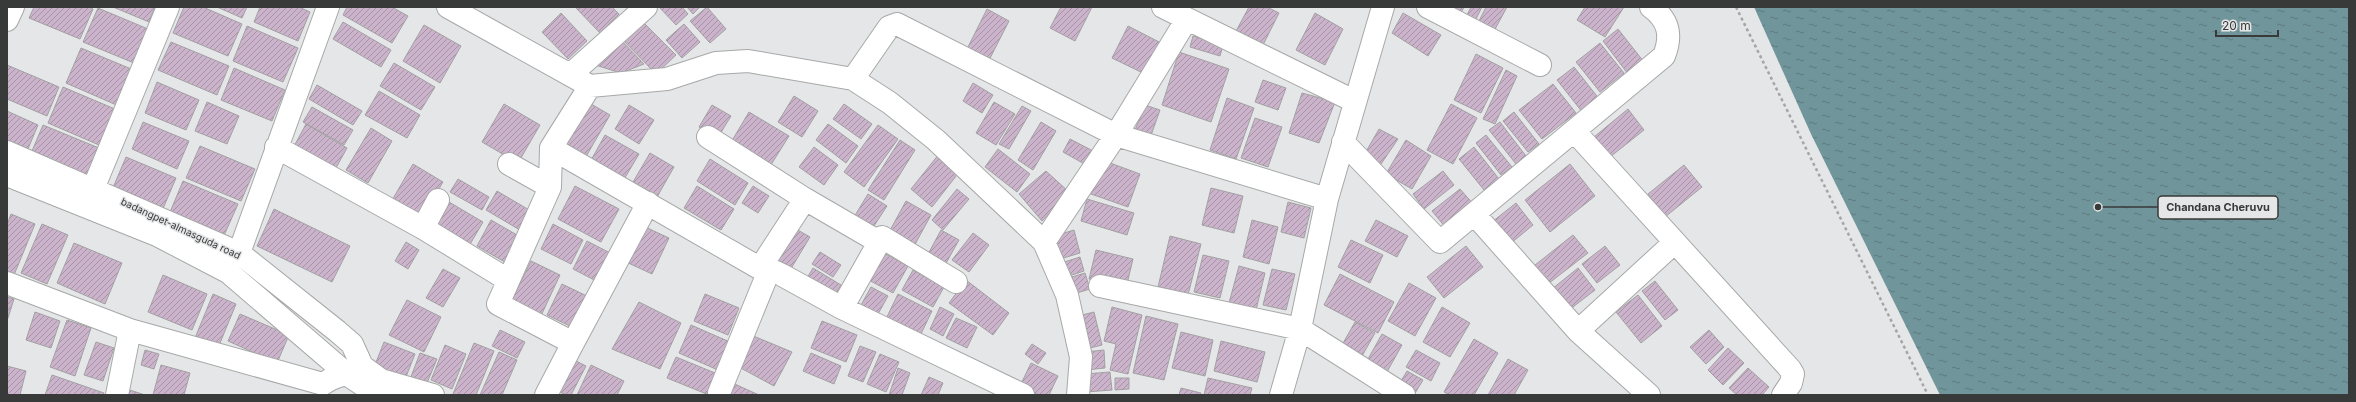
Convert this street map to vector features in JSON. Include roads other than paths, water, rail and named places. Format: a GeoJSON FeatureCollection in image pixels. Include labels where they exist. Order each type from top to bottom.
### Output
{"type":"FeatureCollection","features":[{"type":"Feature","properties":{"kind":"street"},"geometry":{"type":"LineString","coordinates":[[7,20],[12,7]]}},
{"type":"Feature","properties":{"kind":"street"},"geometry":{"type":"LineString","coordinates":[[93,189],[168,7]]}},
{"type":"Feature","properties":{"kind":"street"},"geometry":{"type":"LineString","coordinates":[[239,253],[276,147],[328,7]]}},
{"type":"Feature","properties":{"kind":"street"},"geometry":{"type":"LineString","coordinates":[[570,75],[646,7]]}},
{"type":"Feature","properties":{"kind":"street"},"geometry":{"type":"LineString","coordinates":[[1163,7],[1354,101]]}},
{"type":"Feature","properties":{"kind":"street"},"geometry":{"type":"LineString","coordinates":[[1281,395],[1300,329],[1327,199],[1354,101],[1384,7]]}},
{"type":"Feature","properties":{"kind":"street"},"geometry":{"type":"LineString","coordinates":[[1428,7],[1540,65]]}},
{"type":"Feature","properties":{"kind":"street"},"geometry":{"type":"LineString","coordinates":[[1343,142],[1440,242],[1475,216],[1575,132],[1642,73],[1664,56],[1669,45],[1668,27],[1661,14],[1651,7]]}},
{"type":"Feature","properties":{"kind":"street"},"geometry":{"type":"LineString","coordinates":[[453,8],[590,86],[666,78],[716,63],[748,61],[853,79],[890,103],[936,140],[1044,242],[1066,295],[1081,357],[1078,395]]}},
{"type":"Feature","properties":{"kind":"street"},"geometry":{"type":"LineString","coordinates":[[1044,242],[1116,135],[1187,19]]}},
{"type":"Feature","properties":{"kind":"street"},"geometry":{"type":"LineString","coordinates":[[853,79],[889,27],[897,24],[1116,135],[1327,199]]}},
{"type":"Feature","properties":{"kind":"street"},"geometry":{"type":"LineString","coordinates":[[573,343],[498,304],[550,187],[551,148],[590,86]]}},
{"type":"Feature","properties":{"kind":"street"},"geometry":{"type":"LineString","coordinates":[[1575,132],[1790,369],[1793,374],[1791,383],[1784,395]]}},
{"type":"Feature","properties":{"kind":"street"},"geometry":{"type":"LineString","coordinates":[[708,137],[804,199],[879,242]]}},
{"type":"Feature","properties":{"kind":"street"},"geometry":{"type":"LineString","coordinates":[[276,147],[422,228],[508,280]]}},
{"type":"Feature","properties":{"kind":"street"},"geometry":{"type":"LineString","coordinates":[[551,148],[764,270],[782,275],[842,308],[1023,395]]}},
{"type":"Feature","properties":{"kind":"street","name":"badangpet-almasguda road"},"geometry":{"type":"LineString","coordinates":[[7,152],[239,253],[352,344],[355,370]]}},
{"type":"Feature","properties":{"kind":"street"},"geometry":{"type":"LineString","coordinates":[[509,164],[550,187]]}},
{"type":"Feature","properties":{"kind":"street","name":"badangpet-almasguda road"},"geometry":{"type":"LineString","coordinates":[[7,175],[157,235],[228,272],[355,370],[378,395]]}},
{"type":"Feature","properties":{"kind":"street"},"geometry":{"type":"LineString","coordinates":[[719,393],[764,270],[804,199]]}},
{"type":"Feature","properties":{"kind":"street"},"geometry":{"type":"LineString","coordinates":[[422,228],[438,200]]}},
{"type":"Feature","properties":{"kind":"street"},"geometry":{"type":"LineString","coordinates":[[546,395],[648,203]]}},
{"type":"Feature","properties":{"kind":"street"},"geometry":{"type":"LineString","coordinates":[[1475,216],[1578,331],[1649,395]]}},
{"type":"Feature","properties":{"kind":"street"},"geometry":{"type":"LineString","coordinates":[[842,308],[882,237],[956,282]]}},
{"type":"Feature","properties":{"kind":"street"},"geometry":{"type":"LineString","coordinates":[[1578,331],[1675,242]]}},
{"type":"Feature","properties":{"kind":"street"},"geometry":{"type":"LineString","coordinates":[[7,283],[130,330],[322,390],[331,377],[355,370]]}},
{"type":"Feature","properties":{"kind":"street"},"geometry":{"type":"LineString","coordinates":[[1100,286],[1300,329],[1404,395]]}},
{"type":"Feature","properties":{"kind":"street"},"geometry":{"type":"LineString","coordinates":[[117,395],[130,330]]}},
{"type":"Feature","properties":{"kind":"street","name":"badangpet-almasguda road"},"geometry":{"type":"LineString","coordinates":[[355,370],[380,380],[433,395]]}},
{"type":"Feature","properties":{"kind":"water"},"geometry":{"type":"Polygon","coordinates":[[[1754,7],[2349,7],[2349,395],[1940,395],[1811,134],[1754,7]]]}},
{"type":"Feature","properties":{"kind":"place","name":"Chandana Cheruvu"},"geometry":{"type":"Point","coordinates":[2098,207]}}]}
